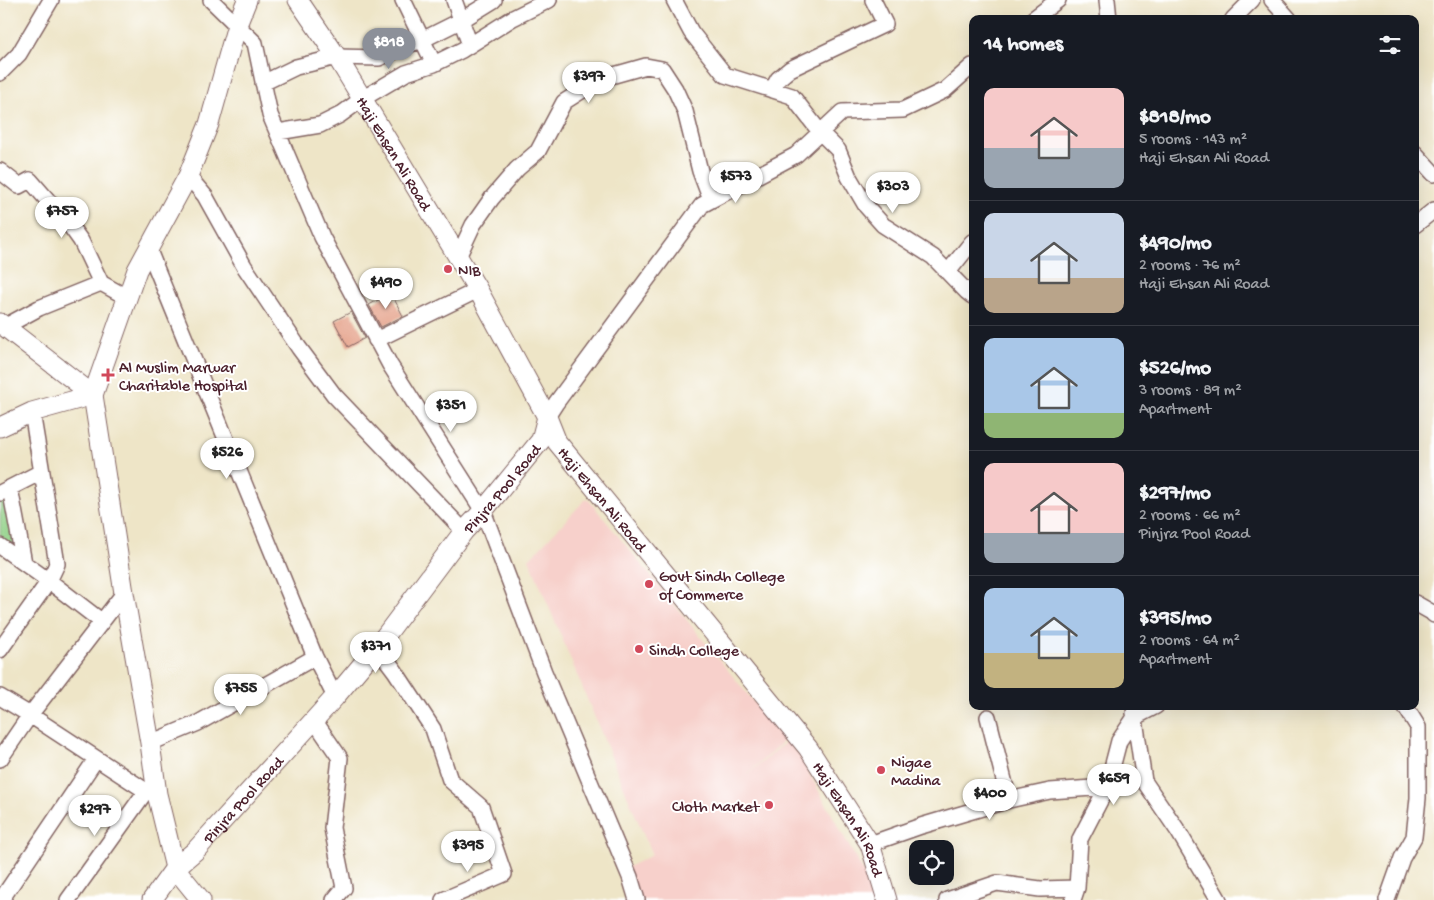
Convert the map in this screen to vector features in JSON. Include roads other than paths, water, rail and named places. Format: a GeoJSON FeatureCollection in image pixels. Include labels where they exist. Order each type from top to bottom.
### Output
{"type":"FeatureCollection","features":[{"type":"Feature","properties":{"kind":"street"},"geometry":{"type":"LineString","coordinates":[[0,73],[19,54],[51,0]]}},
{"type":"Feature","properties":{"kind":"street"},"geometry":{"type":"LineString","coordinates":[[211,0],[255,43],[270,115],[322,237],[390,365],[483,511],[544,672],[630,877],[637,900]]}},
{"type":"Feature","properties":{"kind":"street"},"geometry":{"type":"LineString","coordinates":[[201,900],[175,868],[152,792],[150,743],[93,395],[137,270],[188,176],[209,124],[237,25],[247,0]]}},
{"type":"Feature","properties":{"kind":"street","name":"Haji Ehsan Ali Road"},"geometry":{"type":"LineString","coordinates":[[298,0],[337,57],[478,290],[547,417],[557,442],[808,748],[870,844],[887,900]]}},
{"type":"Feature","properties":{"kind":"street"},"geometry":{"type":"LineString","coordinates":[[403,0],[434,64]]}},
{"type":"Feature","properties":{"kind":"street"},"geometry":{"type":"LineString","coordinates":[[454,0],[470,45]]}},
{"type":"Feature","properties":{"kind":"street"},"geometry":{"type":"LineString","coordinates":[[263,82],[296,67],[337,57],[379,58],[460,21],[494,0]]}},
{"type":"Feature","properties":{"kind":"street"},"geometry":{"type":"LineString","coordinates":[[278,132],[320,124],[340,115],[406,72],[434,64],[470,45],[513,18],[550,0]]}},
{"type":"Feature","properties":{"kind":"street"},"geometry":{"type":"LineString","coordinates":[[674,0],[691,32],[725,75],[792,96],[820,132],[838,150],[849,177],[866,206],[882,225],[933,257],[969,294]]}},
{"type":"Feature","properties":{"kind":"street"},"geometry":{"type":"LineString","coordinates":[[772,90],[778,79],[790,70],[885,24],[873,0]]}},
{"type":"Feature","properties":{"kind":"street"},"geometry":{"type":"LineString","coordinates":[[1038,15],[1058,0]]}},
{"type":"Feature","properties":{"kind":"street"},"geometry":{"type":"LineString","coordinates":[[1107,0],[1109,15]]}},
{"type":"Feature","properties":{"kind":"street"},"geometry":{"type":"LineString","coordinates":[[1237,15],[1252,0]]}},
{"type":"Feature","properties":{"kind":"street"},"geometry":{"type":"LineString","coordinates":[[1272,0],[1285,15]]}},
{"type":"Feature","properties":{"kind":"street"},"geometry":{"type":"LineString","coordinates":[[458,257],[473,225],[492,198],[517,169],[538,151],[564,102],[600,79],[646,66],[662,69],[686,111],[700,171],[711,200]]}},
{"type":"Feature","properties":{"kind":"street","name":"Pinjra Pool Road"},"geometry":{"type":"LineString","coordinates":[[152,900],[175,868],[195,851],[335,697],[376,647],[464,531],[483,511],[541,440],[547,417],[556,403],[702,206],[796,155],[842,112],[903,110],[945,90],[969,69]]}},
{"type":"Feature","properties":{"kind":"street"},"geometry":{"type":"LineString","coordinates":[[1419,157],[1434,174]]}},
{"type":"Feature","properties":{"kind":"street"},"geometry":{"type":"LineString","coordinates":[[0,171],[18,186],[30,180],[71,226],[81,241],[101,282],[128,298]]}},
{"type":"Feature","properties":{"kind":"street"},"geometry":{"type":"LineString","coordinates":[[188,176],[205,196],[244,266],[299,348],[334,395],[464,531]]}},
{"type":"Feature","properties":{"kind":"street"},"geometry":{"type":"LineString","coordinates":[[1419,223],[1434,210]]}},
{"type":"Feature","properties":{"kind":"street"},"geometry":{"type":"LineString","coordinates":[[948,272],[969,246]]}},
{"type":"Feature","properties":{"kind":"street"},"geometry":{"type":"LineString","coordinates":[[148,248],[316,657],[335,697]]}},
{"type":"Feature","properties":{"kind":"street"},"geometry":{"type":"LineString","coordinates":[[93,395],[2,325],[101,282]]}},
{"type":"Feature","properties":{"kind":"street"},"geometry":{"type":"LineString","coordinates":[[376,340],[478,290]]}},
{"type":"Feature","properties":{"kind":"street"},"geometry":{"type":"LineString","coordinates":[[0,428],[32,412],[93,395]]}},
{"type":"Feature","properties":{"kind":"street"},"geometry":{"type":"LineString","coordinates":[[0,650],[49,581],[57,564],[32,412]]}},
{"type":"Feature","properties":{"kind":"street"},"geometry":{"type":"LineString","coordinates":[[24,563],[5,490],[41,472]]}},
{"type":"Feature","properties":{"kind":"street"},"geometry":{"type":"LineString","coordinates":[[0,546],[101,621]]}},
{"type":"Feature","properties":{"kind":"street"},"geometry":{"type":"LineString","coordinates":[[0,759],[30,714],[124,593]]}},
{"type":"Feature","properties":{"kind":"street"},"geometry":{"type":"LineString","coordinates":[[1419,606],[1434,615]]}},
{"type":"Feature","properties":{"kind":"street"},"geometry":{"type":"LineString","coordinates":[[376,647],[395,671],[433,729],[450,780],[481,807],[504,874],[443,900]]}},
{"type":"Feature","properties":{"kind":"street"},"geometry":{"type":"LineString","coordinates":[[150,743],[198,723],[316,657]]}},
{"type":"Feature","properties":{"kind":"street"},"geometry":{"type":"LineString","coordinates":[[0,697],[30,714],[96,759],[152,792]]}},
{"type":"Feature","properties":{"kind":"street"},"geometry":{"type":"LineString","coordinates":[[1387,900],[1402,858],[1414,837],[1418,798],[1418,727],[1407,710]]}},
{"type":"Feature","properties":{"kind":"street"},"geometry":{"type":"LineString","coordinates":[[947,900],[997,883],[1075,894],[1080,840],[1107,787],[1119,742],[1134,712]]}},
{"type":"Feature","properties":{"kind":"street"},"geometry":{"type":"LineString","coordinates":[[1134,712],[1144,782],[1178,831],[1219,900]]}},
{"type":"Feature","properties":{"kind":"street"},"geometry":{"type":"LineString","coordinates":[[988,716],[1009,800]]}},
{"type":"Feature","properties":{"kind":"street"},"geometry":{"type":"LineString","coordinates":[[314,720],[340,758],[332,828],[344,888],[334,900]]}},
{"type":"Feature","properties":{"kind":"street"},"geometry":{"type":"LineString","coordinates":[[1,900],[96,759]]}},
{"type":"Feature","properties":{"kind":"street"},"geometry":{"type":"LineString","coordinates":[[870,844],[921,826],[1009,800],[1050,791],[1107,787]]}},
{"type":"Feature","properties":{"kind":"street"},"geometry":{"type":"LineString","coordinates":[[68,900],[152,792]]}},
{"type":"Feature","properties":{"kind":"place","name":"NIB"},"geometry":{"type":"Point","coordinates":[448,269]}},
{"type":"Feature","properties":{"kind":"place","name":"Al Muslim Marwar Charitable Hospital"},"geometry":{"type":"Point","coordinates":[108,375]}},
{"type":"Feature","properties":{"kind":"place","name":"Govt Sindh College of Commerce"},"geometry":{"type":"Point","coordinates":[649,584]}},
{"type":"Feature","properties":{"kind":"place","name":"Sindh College"},"geometry":{"type":"Point","coordinates":[639,649]}},
{"type":"Feature","properties":{"kind":"place","name":"Nigae Madina"},"geometry":{"type":"Point","coordinates":[881,770]}},
{"type":"Feature","properties":{"kind":"place","name":"Cloth Market"},"geometry":{"type":"Point","coordinates":[769,805]}}]}
